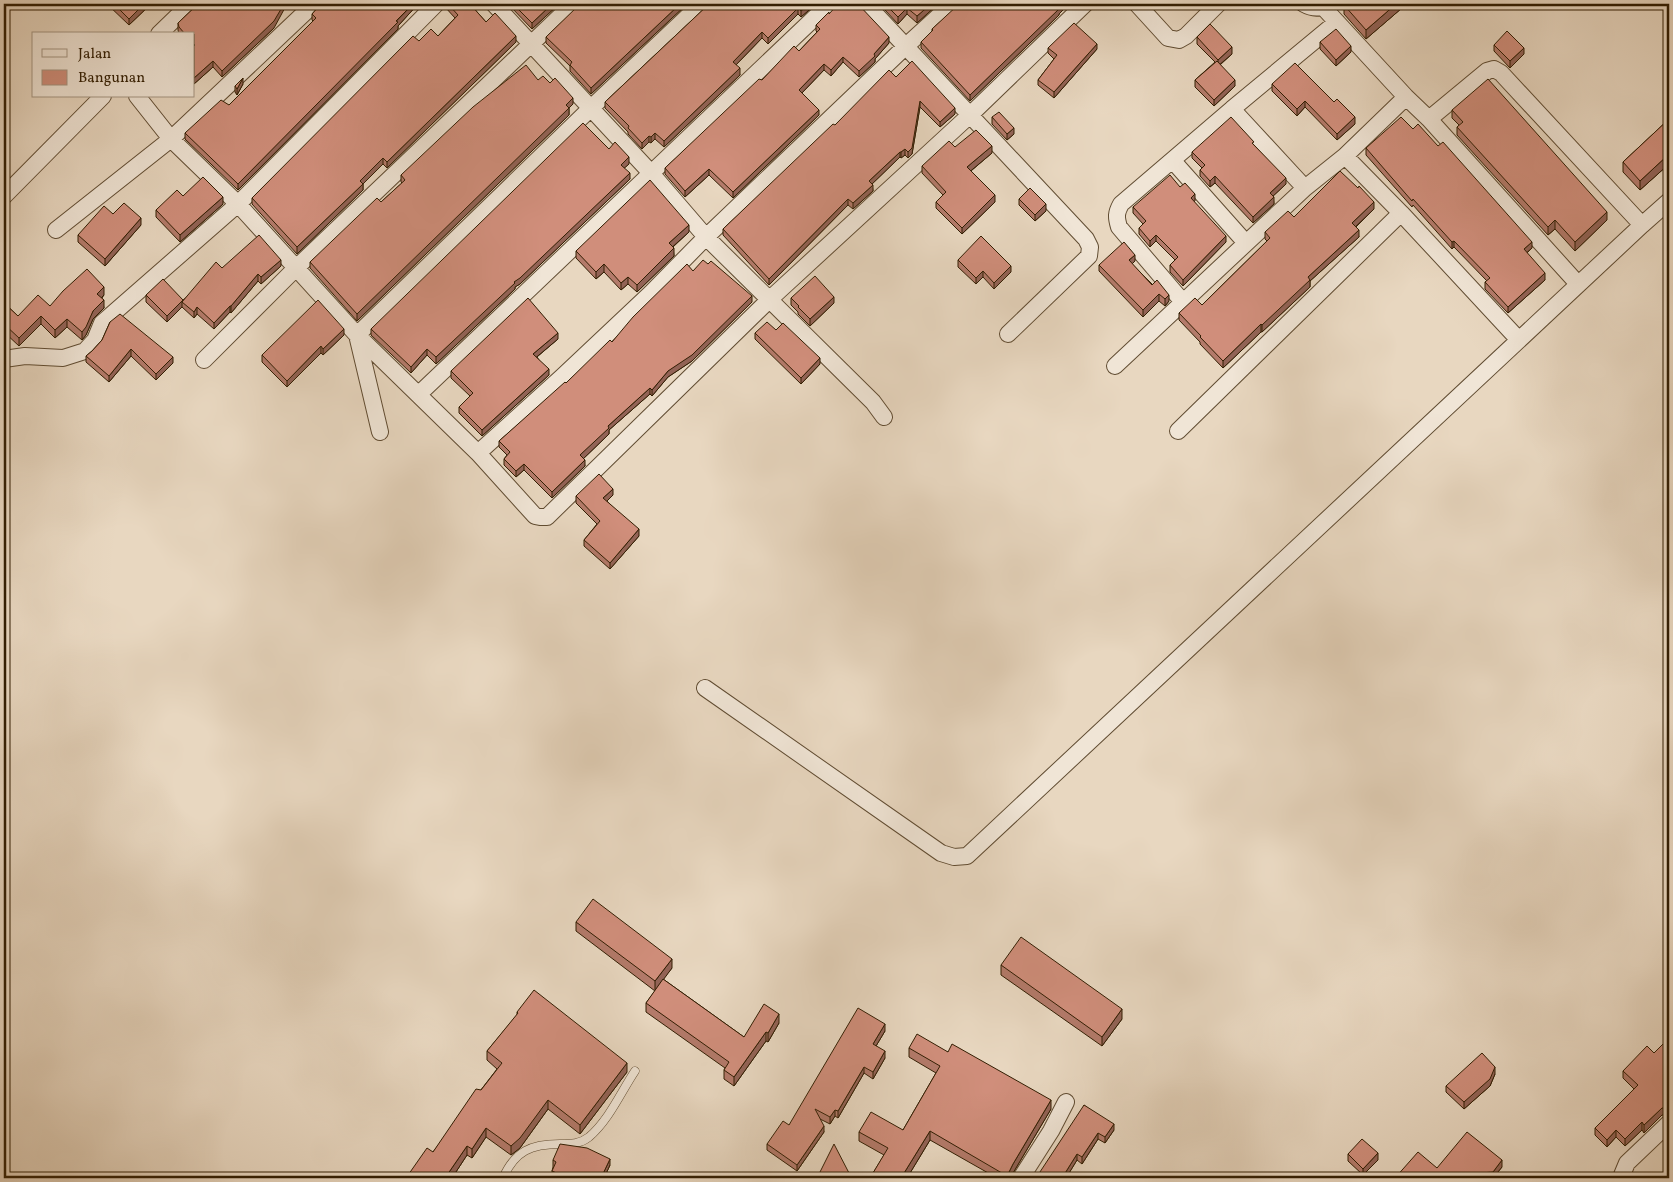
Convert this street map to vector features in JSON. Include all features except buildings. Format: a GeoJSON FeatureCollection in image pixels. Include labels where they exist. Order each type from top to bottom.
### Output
{"type":"FeatureCollection","features":[{"type":"Feature","properties":{"kind":"street"},"geometry":{"type":"LineString","coordinates":[[160,32],[190,4]]}},
{"type":"Feature","properties":{"kind":"street"},"geometry":{"type":"LineString","coordinates":[[56,230],[171,139],[314,4]]}},
{"type":"Feature","properties":{"kind":"street"},"geometry":{"type":"LineString","coordinates":[[4,359],[25,356],[63,358],[86,352],[95,340],[102,323],[238,204],[436,4]]}},
{"type":"Feature","properties":{"kind":"street"},"geometry":{"type":"LineString","coordinates":[[494,4],[592,108],[706,237],[873,402],[884,417]]}},
{"type":"Feature","properties":{"kind":"street"},"geometry":{"type":"LineString","coordinates":[[204,360],[295,269],[574,4]]}},
{"type":"Feature","properties":{"kind":"street"},"geometry":{"type":"LineString","coordinates":[[357,335],[701,4]]}},
{"type":"Feature","properties":{"kind":"street"},"geometry":{"type":"LineString","coordinates":[[418,394],[829,4]]}},
{"type":"Feature","properties":{"kind":"street"},"geometry":{"type":"LineString","coordinates":[[866,4],[1086,239],[1090,247],[1089,256],[1008,334]]}},
{"type":"Feature","properties":{"kind":"street"},"geometry":{"type":"LineString","coordinates":[[478,453],[644,299],[706,237],[952,4]]}},
{"type":"Feature","properties":{"kind":"street"},"geometry":{"type":"LineString","coordinates":[[139,98],[171,139],[238,204],[295,269],[357,335],[478,453],[535,516],[547,517],[770,299],[970,115],[1085,4]]}},
{"type":"Feature","properties":{"kind":"street"},"geometry":{"type":"LineString","coordinates":[[1137,4],[1168,38],[1179,40],[1186,36],[1218,4]]}},
{"type":"Feature","properties":{"kind":"street"},"geometry":{"type":"LineString","coordinates":[[1304,4],[1317,9],[1326,6],[1336,22],[1429,119],[1578,284]]}},
{"type":"Feature","properties":{"kind":"street"},"geometry":{"type":"LineString","coordinates":[[1183,302],[1119,227],[1116,214],[1121,204],[1336,22]]}},
{"type":"Feature","properties":{"kind":"street"},"geometry":{"type":"LineString","coordinates":[[1429,119],[1487,71],[1494,70],[1501,73],[1642,225]]}},
{"type":"Feature","properties":{"kind":"street"},"geometry":{"type":"LineString","coordinates":[[1115,366],[1305,188],[1345,156],[1406,97]]}},
{"type":"Feature","properties":{"kind":"street"},"geometry":{"type":"LineString","coordinates":[[4,196],[101,98]]}},
{"type":"Feature","properties":{"kind":"street"},"geometry":{"type":"LineString","coordinates":[[1232,109],[1305,188]]}},
{"type":"Feature","properties":{"kind":"street"},"geometry":{"type":"LineString","coordinates":[[1345,156],[1401,213],[1519,340]]}},
{"type":"Feature","properties":{"kind":"street"},"geometry":{"type":"LineString","coordinates":[[1173,161],[1246,243]]}},
{"type":"Feature","properties":{"kind":"street"},"geometry":{"type":"LineString","coordinates":[[705,688],[941,853],[954,857],[967,856],[1669,201]]}},
{"type":"Feature","properties":{"kind":"street"},"geometry":{"type":"LineString","coordinates":[[1178,431],[1401,213]]}},
{"type":"Feature","properties":{"kind":"street"},"geometry":{"type":"LineString","coordinates":[[357,335],[380,432]]}},
{"type":"Feature","properties":{"kind":"street"},"geometry":{"type":"LineString","coordinates":[[1021,1178],[1051,1131],[1066,1102]]}},
{"type":"Feature","properties":{"kind":"street"},"geometry":{"type":"LineString","coordinates":[[1624,1178],[1622,1175],[1627,1163],[1669,1123]]}},
{"type":"Feature","properties":{"kind":"lane"},"geometry":{"type":"LineString","coordinates":[[503,1178],[508,1167],[518,1154],[536,1145],[575,1144],[588,1138],[604,1120],[635,1071]]}}]}
